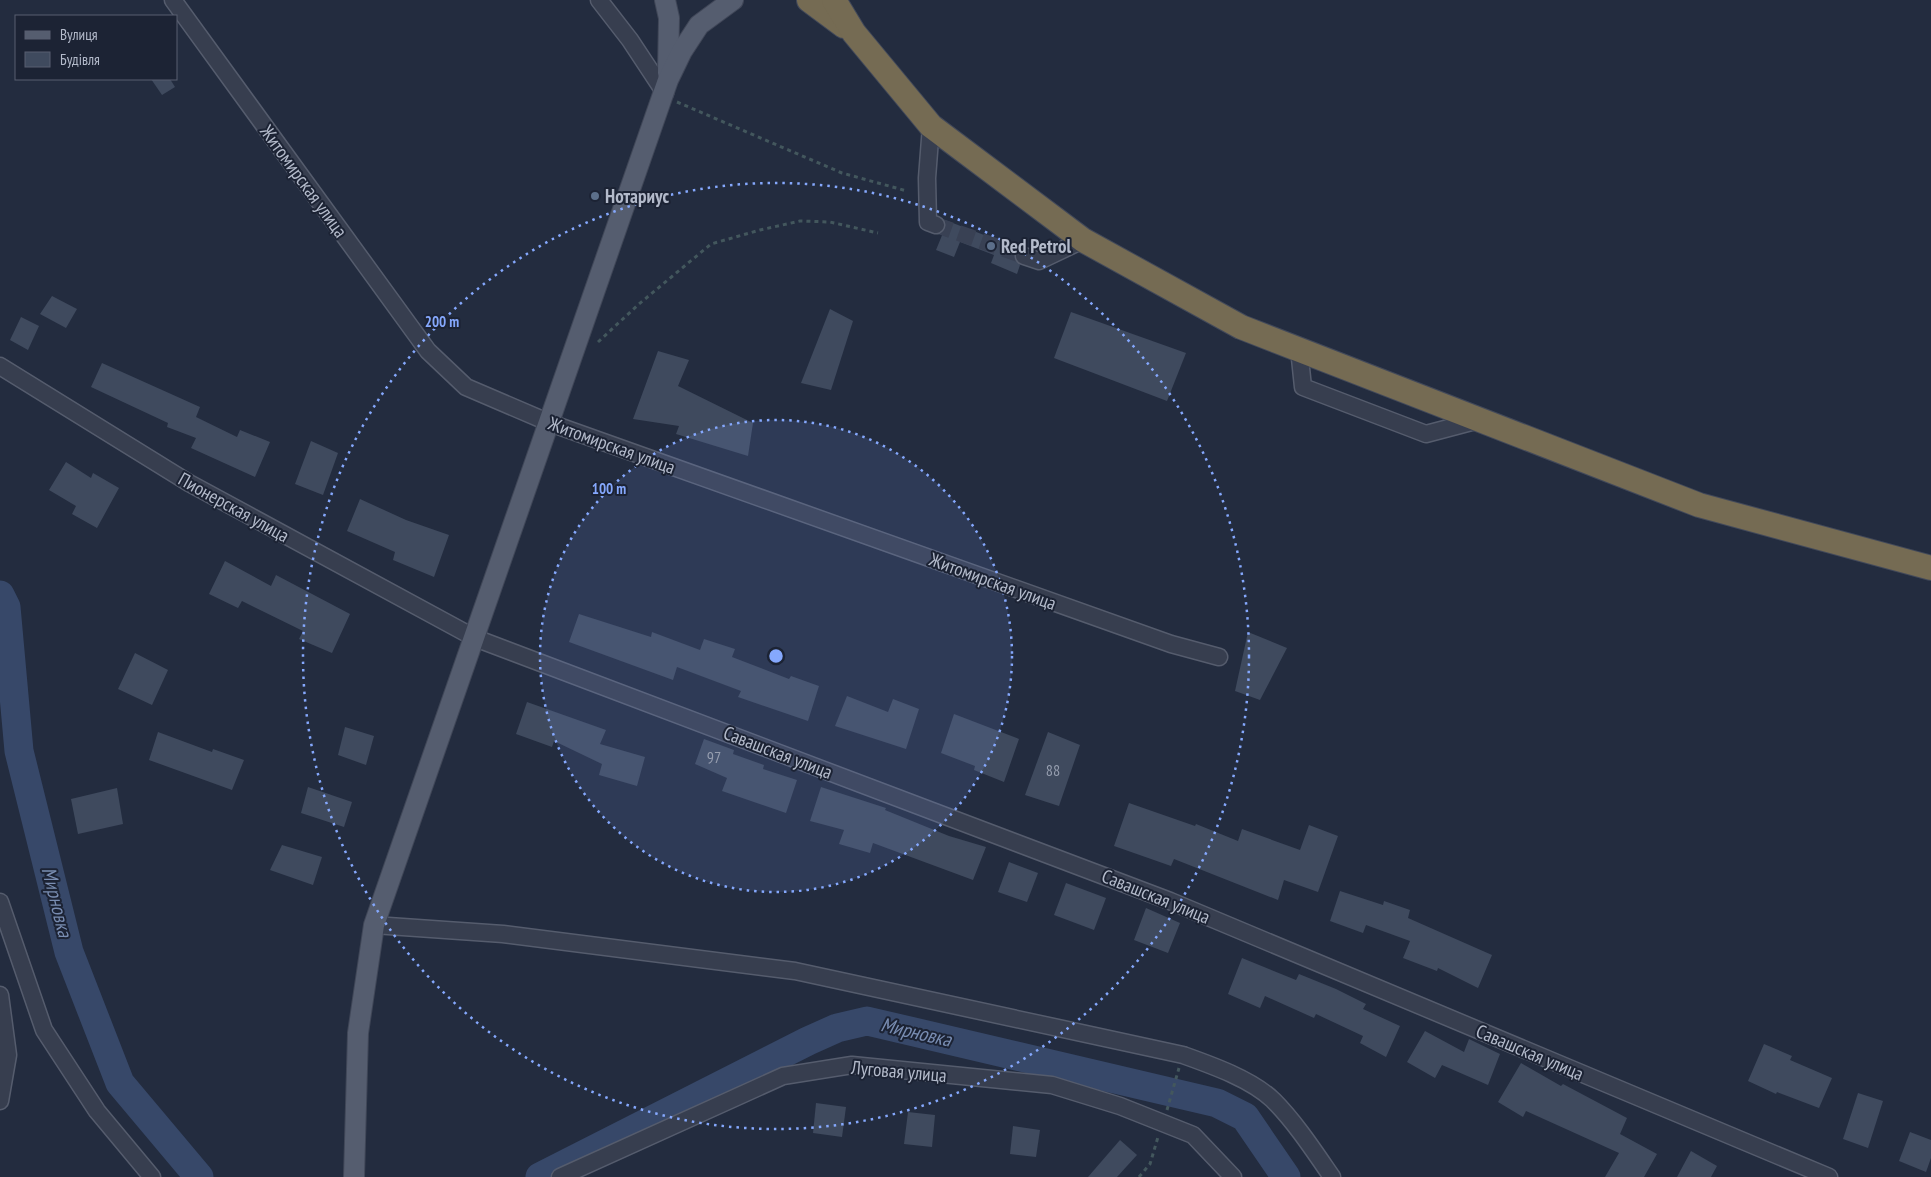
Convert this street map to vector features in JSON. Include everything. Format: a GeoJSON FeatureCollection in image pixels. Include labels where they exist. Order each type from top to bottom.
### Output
{"type":"FeatureCollection","features":[{"type":"Feature","properties":{"kind":"highway"},"geometry":{"type":"LineString","coordinates":[[809,0],[854,33]]}},
{"type":"Feature","properties":{"kind":"highway"},"geometry":{"type":"LineString","coordinates":[[834,0],[854,33],[931,126],[1083,240],[1241,327],[1699,504],[1931,568]]}},
{"type":"Feature","properties":{"kind":"main road"},"geometry":{"type":"LineString","coordinates":[[665,0],[669,18],[666,86]]}},
{"type":"Feature","properties":{"kind":"main road"},"geometry":{"type":"LineString","coordinates":[[354,1177],[358,1033],[374,925],[666,86],[682,51],[699,25],[733,0]]}},
{"type":"Feature","properties":{"kind":"street","name":"Житомирская улица"},"geometry":{"type":"LineString","coordinates":[[173,0],[428,351],[466,387],[550,423],[1171,644],[1219,656]]}},
{"type":"Feature","properties":{"kind":"street"},"geometry":{"type":"LineString","coordinates":[[600,0],[666,86]]}},
{"type":"Feature","properties":{"kind":"street"},"geometry":{"type":"LineString","coordinates":[[931,126],[927,178],[928,222],[936,225]]}},
{"type":"Feature","properties":{"kind":"street"},"geometry":{"type":"LineString","coordinates":[[1024,256],[1039,261],[1083,240]]}},
{"type":"Feature","properties":{"kind":"street"},"geometry":{"type":"LineString","coordinates":[[1298,349],[1303,388],[1426,434],[1482,419]]}},
{"type":"Feature","properties":{"kind":"street","name":"Пионерская улица"},"geometry":{"type":"LineString","coordinates":[[0,366],[189,483],[474,638]]}},
{"type":"Feature","properties":{"kind":"street","name":"Савашская улица"},"geometry":{"type":"LineString","coordinates":[[474,638],[1170,901],[1829,1177]]}},
{"type":"Feature","properties":{"kind":"street"},"geometry":{"type":"LineString","coordinates":[[0,902],[44,1030],[97,1110],[152,1177]]}},
{"type":"Feature","properties":{"kind":"street"},"geometry":{"type":"LineString","coordinates":[[374,925],[503,934],[795,971],[1183,1055],[1224,1069],[1272,1099],[1314,1150],[1332,1177]]}},
{"type":"Feature","properties":{"kind":"street"},"geometry":{"type":"LineString","coordinates":[[0,995],[8,1055],[0,1101]]}},
{"type":"Feature","properties":{"kind":"street","name":"Луговая улица"},"geometry":{"type":"LineString","coordinates":[[560,1177],[783,1076],[852,1065],[1052,1085],[1164,1119],[1192,1136],[1233,1177]]}},
{"type":"Feature","properties":{"kind":"path"},"geometry":{"type":"LineString","coordinates":[[666,86],[679,104],[842,173],[907,192]]}},
{"type":"Feature","properties":{"kind":"path"},"geometry":{"type":"LineString","coordinates":[[598,342],[647,297],[711,244],[760,230],[800,222],[830,222],[878,233]]}},
{"type":"Feature","properties":{"kind":"path"},"geometry":{"type":"LineString","coordinates":[[1139,1177],[1150,1164],[1183,1055]]}},
{"type":"Feature","properties":{"kind":"building"},"geometry":{"type":"Polygon","coordinates":[[[152,80],[171,80],[175,87],[162,95],[152,80]]]}},
{"type":"Feature","properties":{"kind":"building","name":"Red Petrol"},"geometry":{"type":"Polygon","coordinates":[[[945,220],[1018,248],[1014,258],[1020,265],[1017,274],[991,263],[994,255],[960,242],[954,257],[936,250],[945,228],[945,220]]]}},
{"type":"Feature","properties":{"kind":"building"},"geometry":{"type":"Polygon","coordinates":[[[52,296],[77,309],[66,328],[40,314],[52,296]]]}},
{"type":"Feature","properties":{"kind":"building"},"geometry":{"type":"Polygon","coordinates":[[[830,309],[853,321],[831,390],[801,383],[830,309]]]}},
{"type":"Feature","properties":{"kind":"building"},"geometry":{"type":"Polygon","coordinates":[[[1071,312],[1186,353],[1167,401],[1054,358],[1071,312]]]}},
{"type":"Feature","properties":{"kind":"building"},"geometry":{"type":"Polygon","coordinates":[[[21,317],[39,326],[28,350],[10,340],[21,317]]]}},
{"type":"Feature","properties":{"kind":"building"},"geometry":{"type":"Polygon","coordinates":[[[658,351],[689,360],[678,386],[753,423],[748,456],[676,434],[679,426],[633,419],[658,351]]]}},
{"type":"Feature","properties":{"kind":"building"},"geometry":{"type":"Polygon","coordinates":[[[102,363],[200,407],[196,417],[237,437],[240,430],[270,442],[255,477],[191,448],[196,438],[167,427],[168,423],[91,387],[102,363]]]}},
{"type":"Feature","properties":{"kind":"building"},"geometry":{"type":"Polygon","coordinates":[[[311,441],[338,453],[323,495],[295,484],[311,441]]]}},
{"type":"Feature","properties":{"kind":"building"},"geometry":{"type":"Polygon","coordinates":[[[66,462],[91,478],[93,473],[119,488],[97,528],[72,514],[76,506],[49,490],[66,462]]]}},
{"type":"Feature","properties":{"kind":"building"},"geometry":{"type":"Polygon","coordinates":[[[360,499],[406,520],[449,535],[434,577],[393,560],[395,552],[347,531],[360,499]]]}},
{"type":"Feature","properties":{"kind":"building"},"geometry":{"type":"Polygon","coordinates":[[[225,561],[271,586],[276,575],[350,614],[332,653],[299,639],[303,631],[242,601],[238,608],[209,594],[225,561]]]}},
{"type":"Feature","properties":{"kind":"building"},"geometry":{"type":"Polygon","coordinates":[[[579,614],[651,637],[652,632],[700,650],[704,639],[735,649],[732,657],[789,679],[791,676],[819,686],[808,721],[738,697],[741,691],[677,667],[673,680],[569,642],[579,614]]]}},
{"type":"Feature","properties":{"kind":"building"},"geometry":{"type":"Polygon","coordinates":[[[1248,632],[1287,648],[1260,700],[1235,691],[1248,632]]]}},
{"type":"Feature","properties":{"kind":"building"},"geometry":{"type":"Polygon","coordinates":[[[135,653],[168,670],[152,705],[118,689],[135,653]]]}},
{"type":"Feature","properties":{"kind":"building"},"geometry":{"type":"Polygon","coordinates":[[[847,696],[888,712],[893,699],[919,709],[906,749],[835,726],[847,696]]]}},
{"type":"Feature","properties":{"kind":"building"},"geometry":{"type":"Polygon","coordinates":[[[527,702],[606,730],[600,744],[645,757],[637,786],[599,775],[602,764],[554,741],[552,747],[516,734],[527,702]]]}},
{"type":"Feature","properties":{"kind":"building"},"geometry":{"type":"Polygon","coordinates":[[[954,714],[1019,739],[1004,782],[974,770],[975,766],[941,753],[954,714]]]}},
{"type":"Feature","properties":{"kind":"building"},"geometry":{"type":"Polygon","coordinates":[[[345,727],[374,736],[366,765],[338,755],[345,727]]]}},
{"type":"Feature","properties":{"kind":"building"},"geometry":{"type":"Polygon","coordinates":[[[158,732],[212,752],[213,749],[244,760],[232,790],[149,760],[158,732]]]}},
{"type":"Feature","properties":{"kind":"building"},"geometry":{"type":"Polygon","coordinates":[[[1048,732],[1080,745],[1059,806],[1025,795],[1048,732]]]}},
{"type":"Feature","properties":{"kind":"building"},"geometry":{"type":"Polygon","coordinates":[[[704,739],[734,750],[733,754],[764,765],[763,769],[797,780],[786,813],[722,791],[727,778],[695,764],[704,739]]]}},
{"type":"Feature","properties":{"kind":"building"},"geometry":{"type":"Polygon","coordinates":[[[308,787],[352,802],[344,827],[301,813],[308,787]]]}},
{"type":"Feature","properties":{"kind":"building"},"geometry":{"type":"Polygon","coordinates":[[[821,787],[886,808],[885,810],[949,836],[986,847],[973,880],[873,843],[870,853],[839,844],[844,830],[810,821],[821,787]]]}},
{"type":"Feature","properties":{"kind":"building"},"geometry":{"type":"Polygon","coordinates":[[[117,788],[123,824],[78,834],[71,799],[117,788]]]}},
{"type":"Feature","properties":{"kind":"building"},"geometry":{"type":"Polygon","coordinates":[[[1129,803],[1195,826],[1196,824],[1238,841],[1242,829],[1300,850],[1309,825],[1338,836],[1318,892],[1284,880],[1278,900],[1174,859],[1171,866],[1114,846],[1129,803]]]}},
{"type":"Feature","properties":{"kind":"building"},"geometry":{"type":"Polygon","coordinates":[[[282,845],[322,857],[313,885],[270,870],[282,845]]]}},
{"type":"Feature","properties":{"kind":"building"},"geometry":{"type":"Polygon","coordinates":[[[1009,862],[1038,873],[1027,902],[998,892],[1009,862]]]}},
{"type":"Feature","properties":{"kind":"building"},"geometry":{"type":"Polygon","coordinates":[[[1066,883],[1106,898],[1094,930],[1054,915],[1066,883]]]}},
{"type":"Feature","properties":{"kind":"building"},"geometry":{"type":"Polygon","coordinates":[[[1340,891],[1383,905],[1384,901],[1410,910],[1408,918],[1492,955],[1478,988],[1438,968],[1437,971],[1403,958],[1410,941],[1366,925],[1363,933],[1330,921],[1340,891]]]}},
{"type":"Feature","properties":{"kind":"building"},"geometry":{"type":"Polygon","coordinates":[[[1146,908],[1180,923],[1168,953],[1134,940],[1146,908]]]}},
{"type":"Feature","properties":{"kind":"building"},"geometry":{"type":"Polygon","coordinates":[[[1242,958],[1296,980],[1299,974],[1336,989],[1366,1004],[1363,1009],[1400,1026],[1386,1057],[1360,1043],[1363,1036],[1316,1014],[1314,1018],[1265,996],[1260,1008],[1228,994],[1242,958]]]}},
{"type":"Feature","properties":{"kind":"building"},"geometry":{"type":"Polygon","coordinates":[[[1425,1031],[1464,1052],[1469,1039],[1500,1054],[1488,1085],[1442,1065],[1435,1078],[1407,1062],[1425,1031]]]}},
{"type":"Feature","properties":{"kind":"building"},"geometry":{"type":"Polygon","coordinates":[[[1764,1044],[1792,1056],[1790,1060],[1832,1078],[1819,1108],[1777,1092],[1776,1094],[1748,1081],[1764,1044]]]}},
{"type":"Feature","properties":{"kind":"building"},"geometry":{"type":"Polygon","coordinates":[[[1521,1063],[1561,1086],[1563,1084],[1627,1118],[1620,1134],[1657,1154],[1644,1177],[1605,1177],[1619,1153],[1526,1111],[1523,1117],[1498,1102],[1521,1063]]]}},
{"type":"Feature","properties":{"kind":"building"},"geometry":{"type":"Polygon","coordinates":[[[1858,1093],[1883,1101],[1868,1148],[1843,1139],[1858,1093]]]}},
{"type":"Feature","properties":{"kind":"building"},"geometry":{"type":"Polygon","coordinates":[[[816,1103],[846,1107],[842,1137],[813,1133],[816,1103]]]}},
{"type":"Feature","properties":{"kind":"building"},"geometry":{"type":"Polygon","coordinates":[[[908,1112],[935,1115],[932,1147],[904,1144],[908,1112]]]}},
{"type":"Feature","properties":{"kind":"building"},"geometry":{"type":"Polygon","coordinates":[[[1013,1126],[1040,1130],[1036,1157],[1010,1154],[1013,1126]]]}},
{"type":"Feature","properties":{"kind":"building"},"geometry":{"type":"Polygon","coordinates":[[[1910,1132],[1931,1140],[1931,1158],[1926,1172],[1899,1161],[1910,1132]]]}},
{"type":"Feature","properties":{"kind":"building"},"geometry":{"type":"Polygon","coordinates":[[[1120,1140],[1137,1155],[1117,1177],[1088,1177],[1120,1140]]]}},
{"type":"Feature","properties":{"kind":"building"},"geometry":{"type":"Polygon","coordinates":[[[1691,1151],[1717,1166],[1711,1177],[1677,1177],[1691,1151]]]}},
{"type":"Feature","properties":{"kind":"waterway","name":"Мирновка"},"geometry":{"type":"LineString","coordinates":[[0,595],[6,607],[19,751],[69,952],[120,1083],[199,1177]]}},
{"type":"Feature","properties":{"kind":"waterway","name":"Мирновка"},"geometry":{"type":"LineString","coordinates":[[540,1177],[808,1041],[837,1028],[867,1021],[1217,1103],[1245,1117],[1286,1177]]}},
{"type":"Feature","properties":{"kind":"tunnel"},"geometry":{"type":"LineString","coordinates":[[936,225],[1024,256]]}},
{"type":"Feature","properties":{"kind":"place","name":"Нотариус"},"geometry":{"type":"Point","coordinates":[595,196]}},
{"type":"Feature","properties":{"kind":"place","name":"Red Petrol"},"geometry":{"type":"Point","coordinates":[991,246]}}]}
